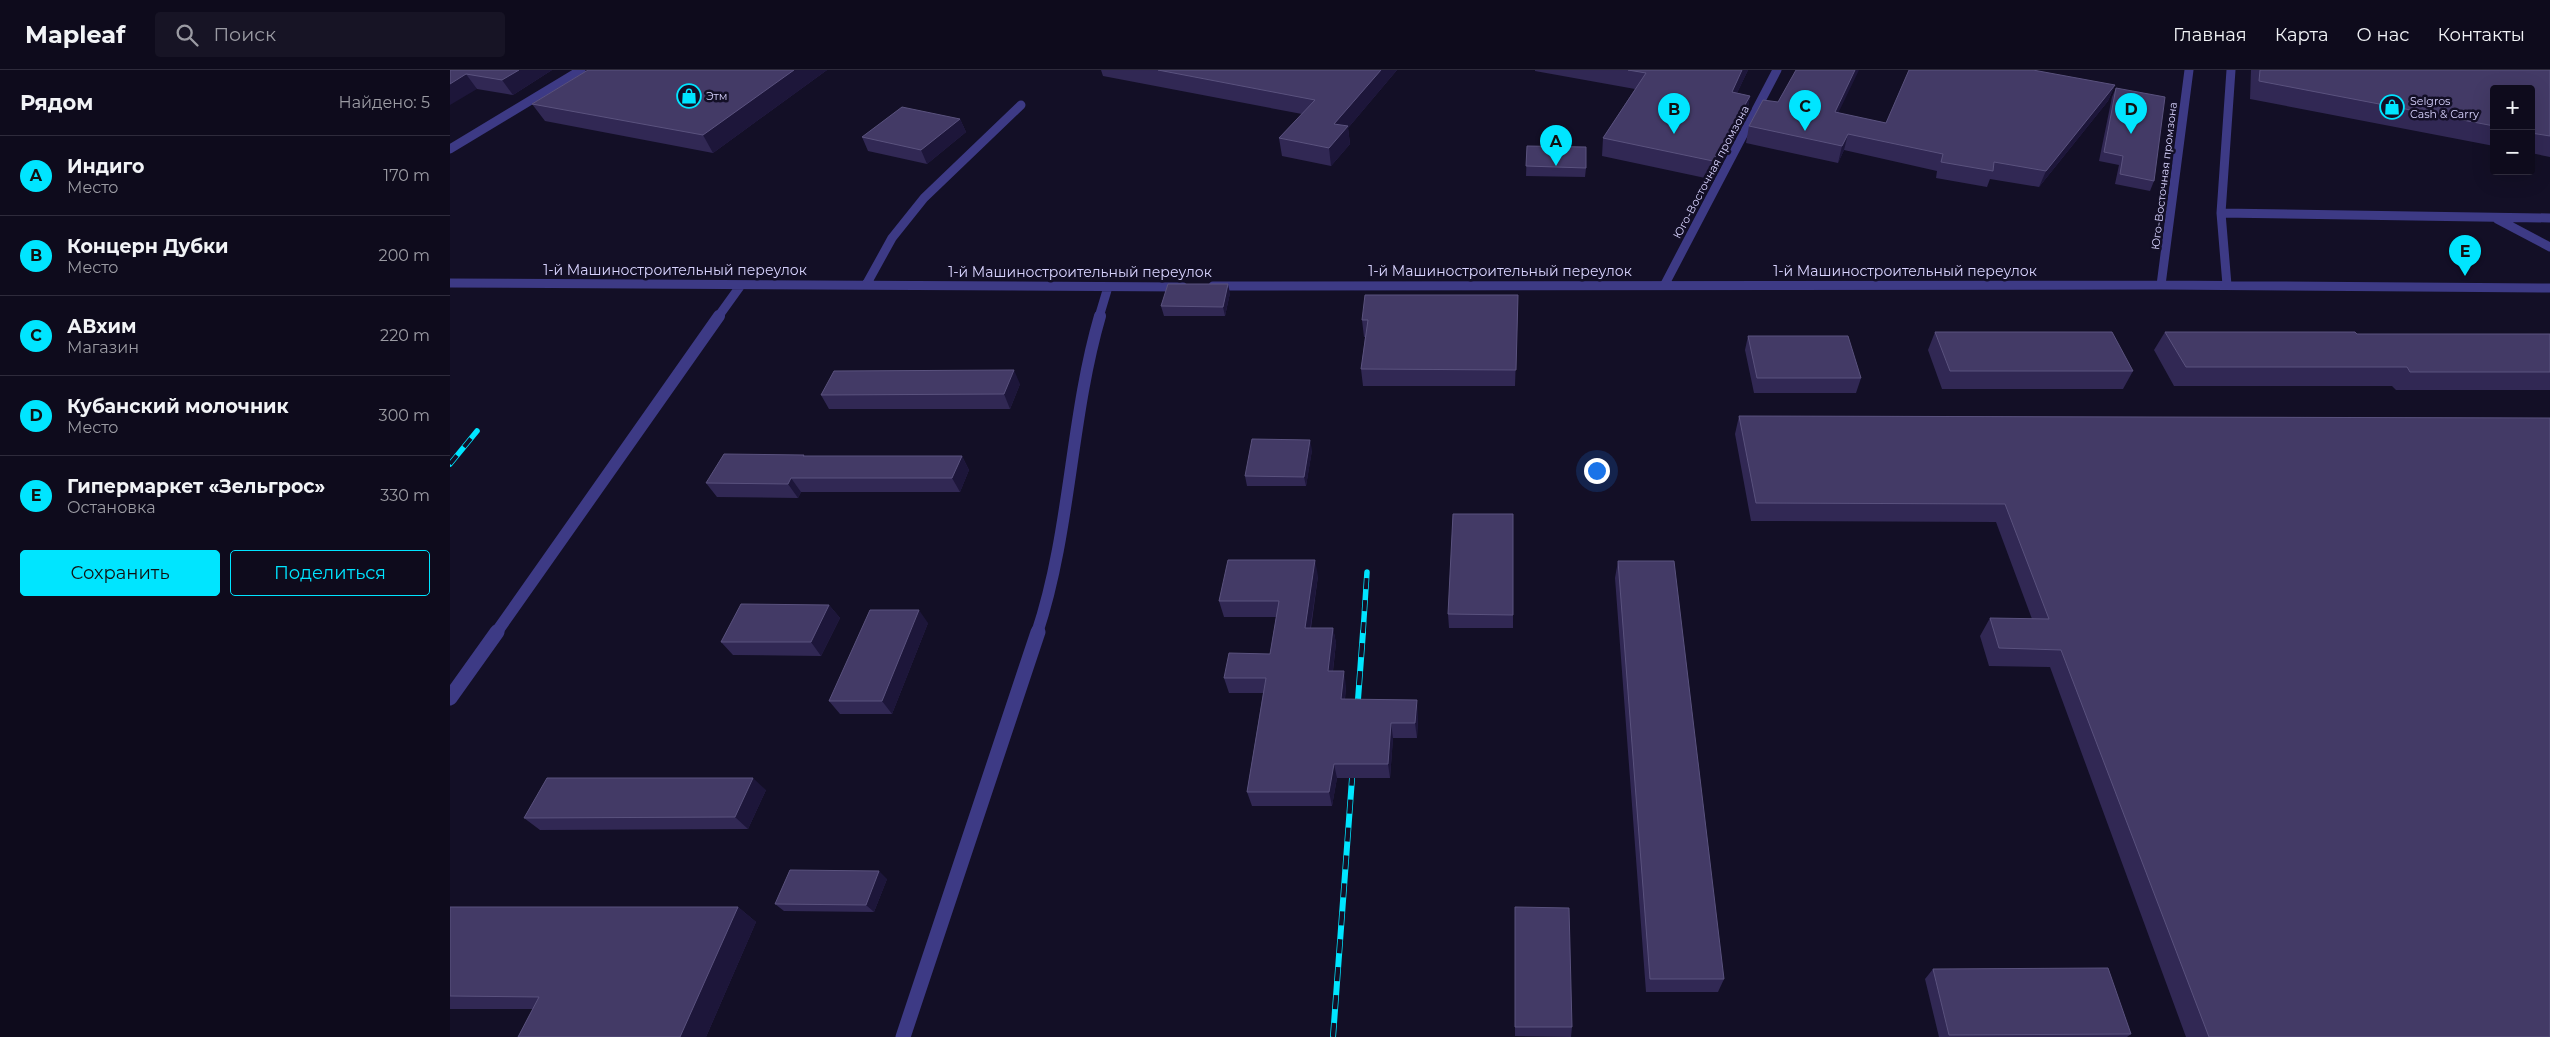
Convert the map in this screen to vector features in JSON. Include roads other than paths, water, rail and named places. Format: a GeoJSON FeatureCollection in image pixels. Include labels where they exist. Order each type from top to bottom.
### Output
{"type":"FeatureCollection","features":[{"type":"Feature","properties":{"kind":"street"},"geometry":{"type":"LineString","coordinates":[[450,149],[581,70]]}},
{"type":"Feature","properties":{"kind":"street","name":"Юго-Восточная промзона"},"geometry":{"type":"LineString","coordinates":[[1665,284],[1777,70]]}},
{"type":"Feature","properties":{"kind":"street","name":"Юго-Восточная промзона"},"geometry":{"type":"LineString","coordinates":[[2162,285],[2189,70]]}},
{"type":"Feature","properties":{"kind":"street"},"geometry":{"type":"LineString","coordinates":[[2227,285],[2221,213],[2231,70]]}},
{"type":"Feature","properties":{"kind":"street"},"geometry":{"type":"LineString","coordinates":[[866,285],[894,234],[918,205],[954,166],[1021,105]]}},
{"type":"Feature","properties":{"kind":"street"},"geometry":{"type":"LineString","coordinates":[[2221,213],[2550,218]]}},
{"type":"Feature","properties":{"kind":"street"},"geometry":{"type":"LineString","coordinates":[[2494,218],[2549,243]]}},
{"type":"Feature","properties":{"kind":"street","name":"1-й Машиностроительный переулок"},"geometry":{"type":"LineString","coordinates":[[450,283],[1108,287],[1665,284],[2227,285],[2550,288]]}},
{"type":"Feature","properties":{"kind":"street"},"geometry":{"type":"LineString","coordinates":[[450,698],[741,285]]}},
{"type":"Feature","properties":{"kind":"street"},"geometry":{"type":"LineString","coordinates":[[904,1037],[1050,594],[1088,357],[1108,287]]}},
{"type":"Feature","properties":{"kind":"railway"},"geometry":{"type":"LineString","coordinates":[[450,464],[477,431]]}},
{"type":"Feature","properties":{"kind":"railway"},"geometry":{"type":"LineString","coordinates":[[1363,633],[1367,572]]}},
{"type":"Feature","properties":{"kind":"railway"},"geometry":{"type":"LineString","coordinates":[[1357,713],[1363,632]]}},
{"type":"Feature","properties":{"kind":"railway"},"geometry":{"type":"LineString","coordinates":[[1333,1037],[1353,765]]}},
{"type":"Feature","properties":{"kind":"place","name":"Этм"},"geometry":{"type":"Point","coordinates":[689,96]}},
{"type":"Feature","properties":{"kind":"place","name":"Selgros Cash & Carry"},"geometry":{"type":"Point","coordinates":[2392,107]}},
{"type":"Feature","properties":{"kind":"place","name":"АВхим"},"geometry":{"type":"Point","coordinates":[1805,131]}},
{"type":"Feature","properties":{"kind":"place","name":"Концерн Дубки"},"geometry":{"type":"Point","coordinates":[1674,134]}},
{"type":"Feature","properties":{"kind":"place","name":"Кубанский молочник"},"geometry":{"type":"Point","coordinates":[2131,134]}},
{"type":"Feature","properties":{"kind":"place","name":"Индиго"},"geometry":{"type":"Point","coordinates":[1556,166]}},
{"type":"Feature","properties":{"kind":"place","name":"Гипермаркет «Зельгрос»"},"geometry":{"type":"Point","coordinates":[2465,276]}}]}
